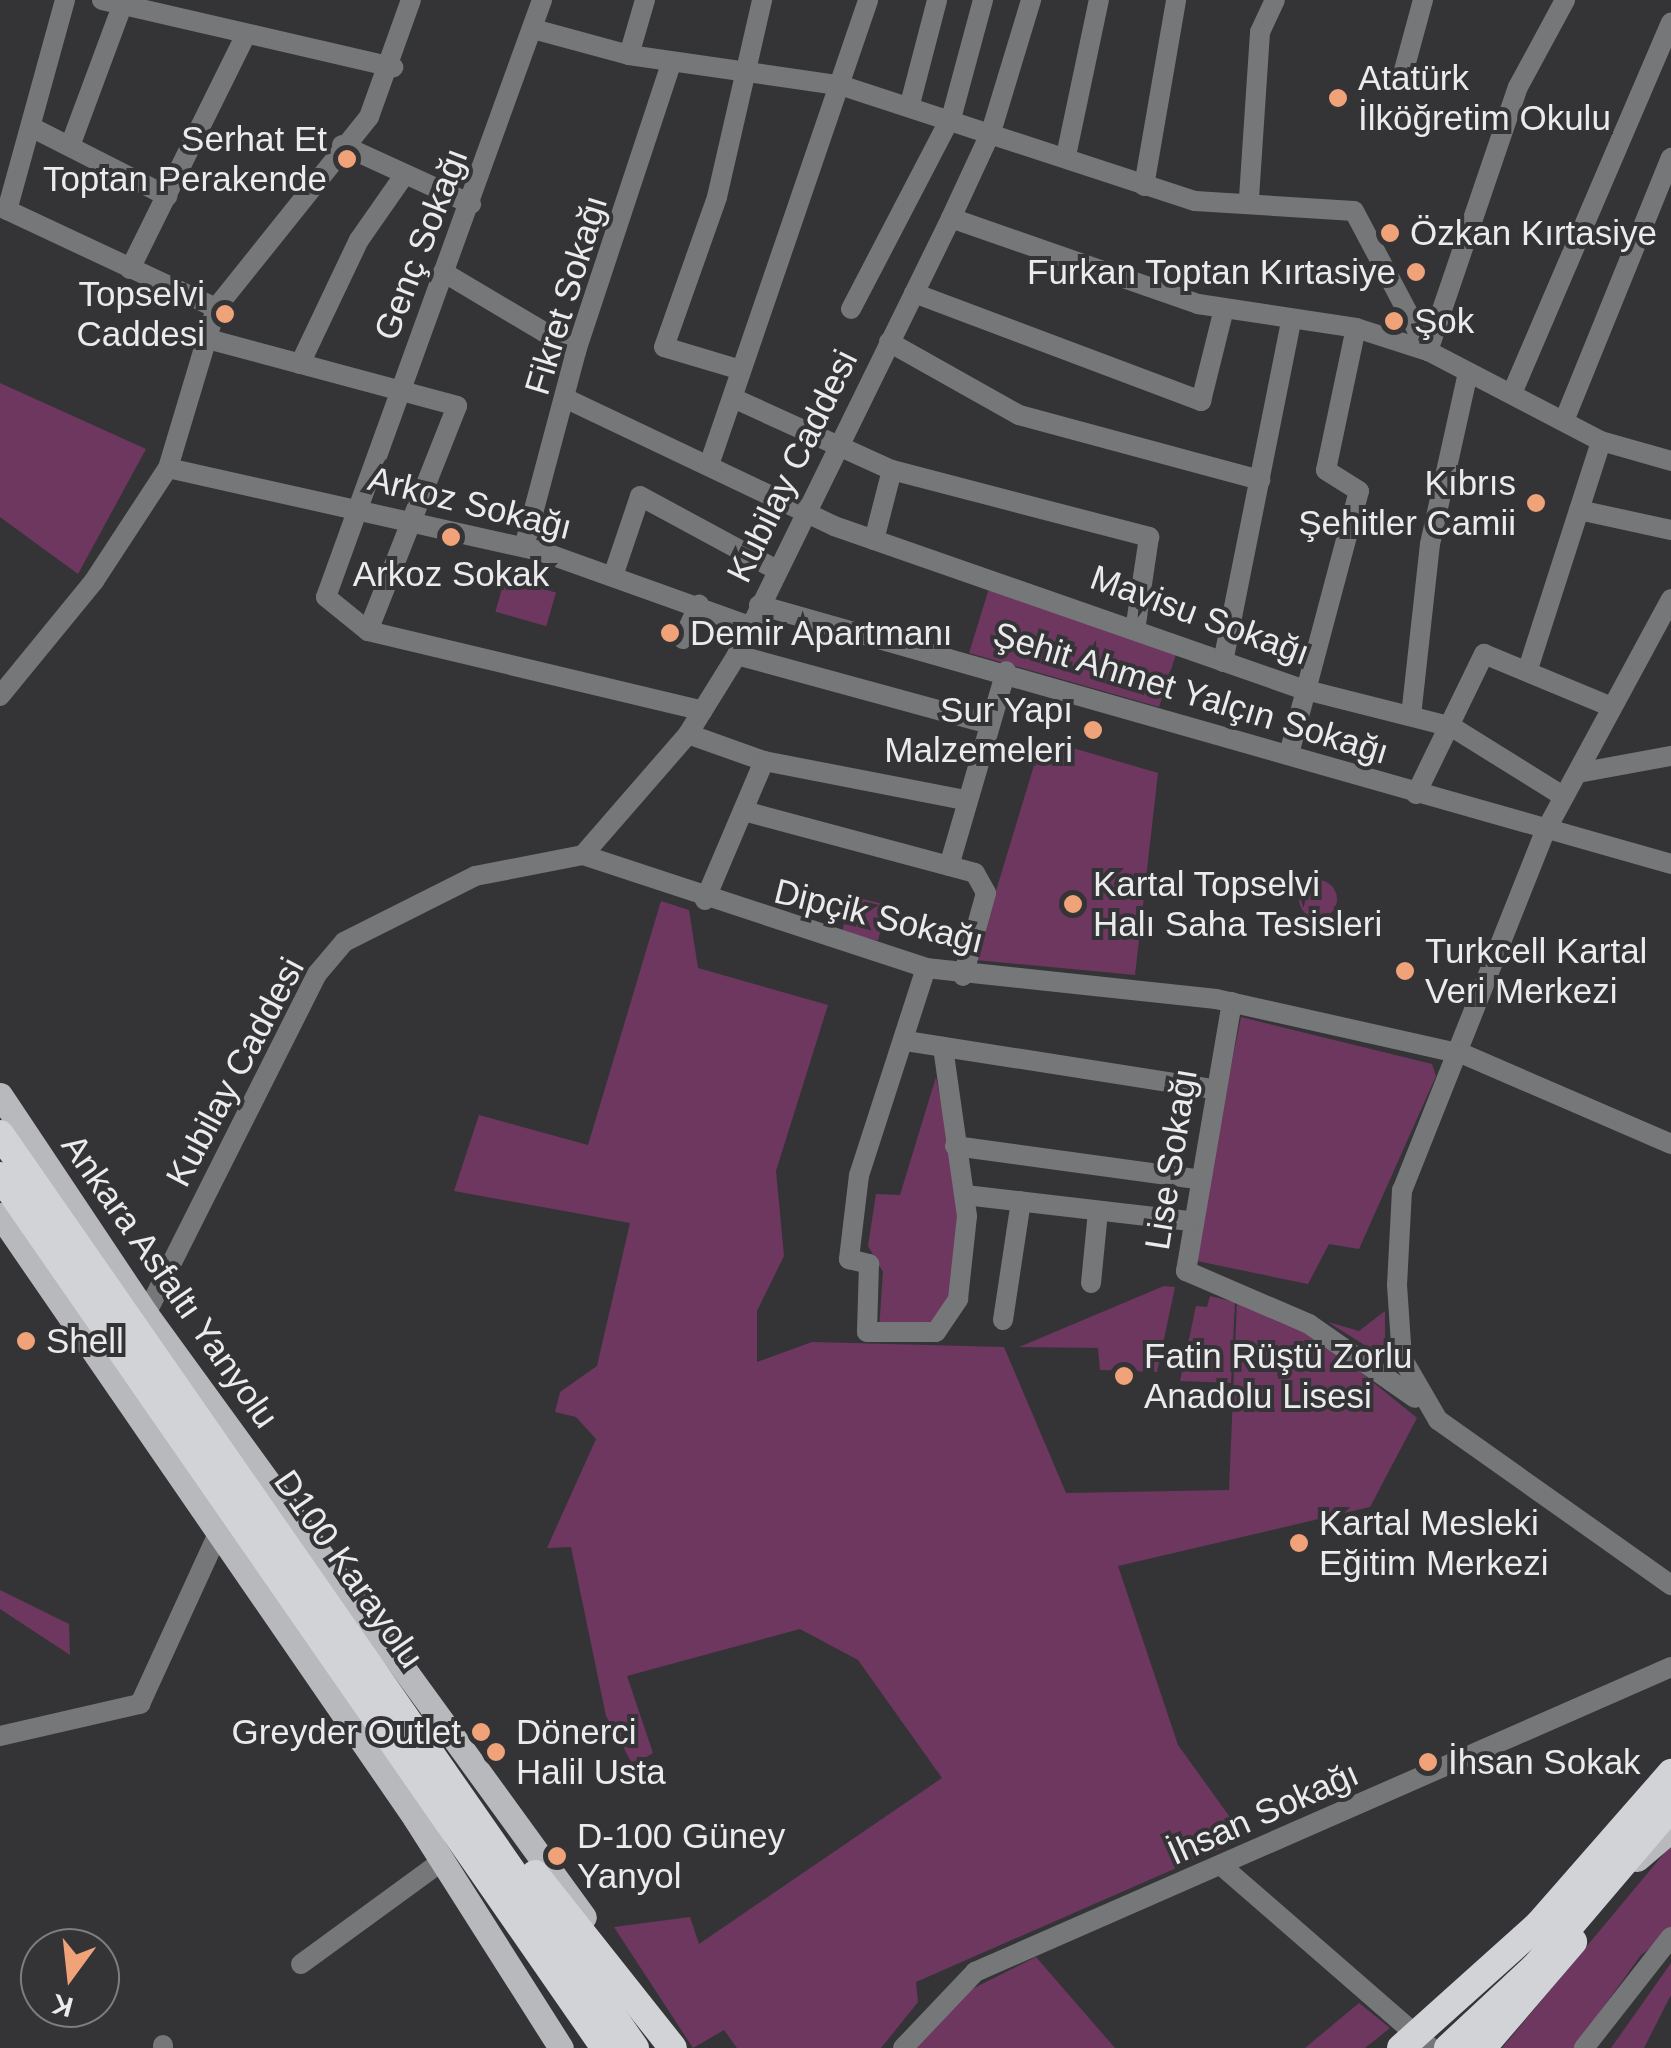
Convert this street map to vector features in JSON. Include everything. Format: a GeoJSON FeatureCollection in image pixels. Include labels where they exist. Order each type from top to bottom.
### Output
{"type":"FeatureCollection","features":[{"type":"Feature","properties":{"kind":"highway","name":"D100 Karayolu"},"geometry":{"type":"LineString","coordinates":[[0,1134],[634,2048]]}},
{"type":"Feature","properties":{"kind":"highway","name":"D100 Karayolu"},"geometry":{"type":"LineString","coordinates":[[0,1176],[298,1616],[605,2048]]}},
{"type":"Feature","properties":{"kind":"highway"},"geometry":{"type":"LineString","coordinates":[[140,1304],[188,1403]]}},
{"type":"Feature","properties":{"kind":"highway"},"geometry":{"type":"LineString","coordinates":[[172,1462],[298,1616]]}},
{"type":"Feature","properties":{"kind":"highway"},"geometry":{"type":"LineString","coordinates":[[1402,2048],[1539,1924],[1671,1773]]}},
{"type":"Feature","properties":{"kind":"highway"},"geometry":{"type":"LineString","coordinates":[[450,1780],[634,1992],[674,2048]]}},
{"type":"Feature","properties":{"kind":"highway"},"geometry":{"type":"LineString","coordinates":[[1463,2044],[1671,1808]]}},
{"type":"Feature","properties":{"kind":"highway"},"geometry":{"type":"LineString","coordinates":[[520,1932],[588,2048]]}},
{"type":"Feature","properties":{"kind":"main road","name":"Ankara Asfaltı Yanyolu"},"geometry":{"type":"LineString","coordinates":[[0,1095],[140,1304],[634,1992]]}},
{"type":"Feature","properties":{"kind":"main road"},"geometry":{"type":"LineString","coordinates":[[0,1214],[172,1462],[216,1536],[442,1861],[562,2048]]}},
{"type":"Feature","properties":{"kind":"main road"},"geometry":{"type":"LineString","coordinates":[[1610,1881],[1671,1830]]}},
{"type":"Feature","properties":{"kind":"street"},"geometry":{"type":"LineString","coordinates":[[65,0],[8,210],[216,308]]}},
{"type":"Feature","properties":{"kind":"street"},"geometry":{"type":"LineString","coordinates":[[174,20],[186,0]]}},
{"type":"Feature","properties":{"kind":"street"},"geometry":{"type":"LineString","coordinates":[[0,696],[94,581],[168,468],[216,308],[342,145],[369,117],[392,67],[411,0]]}},
{"type":"Feature","properties":{"kind":"street","name":"Genç Sokağı"},"geometry":{"type":"LineString","coordinates":[[368,631],[326,596],[443,272],[537,30],[542,0]]}},
{"type":"Feature","properties":{"kind":"street"},"geometry":{"type":"LineString","coordinates":[[629,55],[645,0]]}},
{"type":"Feature","properties":{"kind":"street"},"geometry":{"type":"LineString","coordinates":[[741,370],[664,347],[717,197],[762,0]]}},
{"type":"Feature","properties":{"kind":"street"},"geometry":{"type":"LineString","coordinates":[[709,466],[843,86],[868,0]]}},
{"type":"Feature","properties":{"kind":"street"},"geometry":{"type":"LineString","coordinates":[[910,104],[937,0]]}},
{"type":"Feature","properties":{"kind":"street"},"geometry":{"type":"LineString","coordinates":[[851,309],[952,115],[984,0]]}},
{"type":"Feature","properties":{"kind":"street","name":"Kubilay Caddesi"},"geometry":{"type":"LineString","coordinates":[[140,1304],[317,974],[344,942],[474,876],[583,855],[688,734],[737,655],[992,132],[1032,0]]}},
{"type":"Feature","properties":{"kind":"street"},"geometry":{"type":"LineString","coordinates":[[1066,156],[1099,0]]}},
{"type":"Feature","properties":{"kind":"street"},"geometry":{"type":"LineString","coordinates":[[1144,186],[1176,0]]}},
{"type":"Feature","properties":{"kind":"street"},"geometry":{"type":"LineString","coordinates":[[1401,81],[1423,0]]}},
{"type":"Feature","properties":{"kind":"street"},"geometry":{"type":"LineString","coordinates":[[1428,351],[1518,88],[1566,0]]}},
{"type":"Feature","properties":{"kind":"street"},"geometry":{"type":"LineString","coordinates":[[1248,198],[1260,32],[1267,2]]}},
{"type":"Feature","properties":{"kind":"street"},"geometry":{"type":"LineString","coordinates":[[70,146],[112,3],[244,38],[392,67]]}},
{"type":"Feature","properties":{"kind":"street"},"geometry":{"type":"LineString","coordinates":[[1513,390],[1671,22]]}},
{"type":"Feature","properties":{"kind":"street"},"geometry":{"type":"LineString","coordinates":[[537,30],[671,63],[748,66],[843,86],[952,115],[1195,201],[1248,198],[1354,211],[1428,351]]}},
{"type":"Feature","properties":{"kind":"street"},"geometry":{"type":"LineString","coordinates":[[130,269],[244,38]]}},
{"type":"Feature","properties":{"kind":"street","name":"Fikret Sokağı"},"geometry":{"type":"LineString","coordinates":[[524,548],[569,400],[576,351],[671,63]]}},
{"type":"Feature","properties":{"kind":"street"},"geometry":{"type":"LineString","coordinates":[[31,127],[167,196]]}},
{"type":"Feature","properties":{"kind":"street"},"geometry":{"type":"LineString","coordinates":[[342,145],[403,177],[471,204]]}},
{"type":"Feature","properties":{"kind":"street"},"geometry":{"type":"LineString","coordinates":[[1564,421],[1671,158]]}},
{"type":"Feature","properties":{"kind":"street"},"geometry":{"type":"LineString","coordinates":[[300,364],[359,240],[403,177]]}},
{"type":"Feature","properties":{"kind":"street"},"geometry":{"type":"LineString","coordinates":[[951,218],[1224,309],[1291,322],[1356,328],[1428,351],[1513,390],[1601,441],[1671,461]]}},
{"type":"Feature","properties":{"kind":"street"},"geometry":{"type":"LineString","coordinates":[[443,272],[576,351]]}},
{"type":"Feature","properties":{"kind":"street"},"geometry":{"type":"LineString","coordinates":[[914,292],[1201,401],[1224,309]]}},
{"type":"Feature","properties":{"kind":"street"},"geometry":{"type":"LineString","coordinates":[[1223,662],[1291,322]]}},
{"type":"Feature","properties":{"kind":"street"},"geometry":{"type":"LineString","coordinates":[[1290,754],[1359,491],[1326,470],[1356,328]]}},
{"type":"Feature","properties":{"kind":"street"},"geometry":{"type":"LineString","coordinates":[[204,338],[457,406],[368,631],[703,711]]}},
{"type":"Feature","properties":{"kind":"street"},"geometry":{"type":"LineString","coordinates":[[889,342],[1020,414],[1260,480]]}},
{"type":"Feature","properties":{"kind":"street"},"geometry":{"type":"LineString","coordinates":[[1411,716],[1430,544],[1468,372]]}},
{"type":"Feature","properties":{"kind":"street"},"geometry":{"type":"LineString","coordinates":[[733,398],[892,470],[1149,537],[1136,624]]}},
{"type":"Feature","properties":{"kind":"street","name":"Mavisu Sokağı"},"geometry":{"type":"LineString","coordinates":[[569,400],[804,512],[874,540],[1136,624],[1223,662],[1306,690],[1452,727],[1563,796]]}},
{"type":"Feature","properties":{"kind":"street"},"geometry":{"type":"LineString","coordinates":[[1528,669],[1601,441]]}},
{"type":"Feature","properties":{"kind":"street","name":"Arkoz Sokağı"},"geometry":{"type":"LineString","coordinates":[[168,468],[524,548],[614,573],[750,626]]}},
{"type":"Feature","properties":{"kind":"street"},"geometry":{"type":"LineString","coordinates":[[874,540],[892,470]]}},
{"type":"Feature","properties":{"kind":"street"},"geometry":{"type":"LineString","coordinates":[[614,573],[640,496],[777,570]]}},
{"type":"Feature","properties":{"kind":"street"},"geometry":{"type":"LineString","coordinates":[[1579,510],[1671,530]]}},
{"type":"Feature","properties":{"kind":"street"},"geometry":{"type":"LineString","coordinates":[[683,639],[698,605]]}},
{"type":"Feature","properties":{"kind":"street","name":"Şehit Ahmet Yalçın Sokağı"},"geometry":{"type":"LineString","coordinates":[[759,605],[1006,671],[1544,834],[1671,864]]}},
{"type":"Feature","properties":{"kind":"street"},"geometry":{"type":"LineString","coordinates":[[1669,605],[1607,705],[1578,772],[1544,834],[1463,1054],[1402,1190],[1402,1358],[1438,1420],[1671,1585]]}},
{"type":"Feature","properties":{"kind":"street"},"geometry":{"type":"LineString","coordinates":[[1416,794],[1452,727],[1484,654],[1607,705]]}},
{"type":"Feature","properties":{"kind":"street"},"geometry":{"type":"LineString","coordinates":[[737,655],[988,724]]}},
{"type":"Feature","properties":{"kind":"street"},"geometry":{"type":"LineString","coordinates":[[949,866],[965,800],[1006,671]]}},
{"type":"Feature","properties":{"kind":"street"},"geometry":{"type":"LineString","coordinates":[[688,734],[764,761],[965,800]]}},
{"type":"Feature","properties":{"kind":"street"},"geometry":{"type":"LineString","coordinates":[[1578,772],[1671,756]]}},
{"type":"Feature","properties":{"kind":"street"},"geometry":{"type":"LineString","coordinates":[[705,900],[764,761]]}},
{"type":"Feature","properties":{"kind":"street"},"geometry":{"type":"LineString","coordinates":[[744,811],[949,866],[986,886],[963,976]]}},
{"type":"Feature","properties":{"kind":"street","name":"Dipçik Sokağı"},"geometry":{"type":"LineString","coordinates":[[583,855],[705,900],[926,968],[963,976],[1232,1002],[1463,1054],[1671,1144]]}},
{"type":"Feature","properties":{"kind":"street"},"geometry":{"type":"LineString","coordinates":[[926,968],[906,1041],[860,1175],[849,1259],[869,1264],[867,1332],[936,1332],[958,1299],[964,1196],[943,1047]]}},
{"type":"Feature","properties":{"kind":"street","name":"Lise Sokağı"},"geometry":{"type":"LineString","coordinates":[[1232,1002],[1195,1178],[1186,1271],[1309,1324],[1400,1382],[1438,1420]]}},
{"type":"Feature","properties":{"kind":"street"},"geometry":{"type":"LineString","coordinates":[[906,1041],[1213,1089]]}},
{"type":"Feature","properties":{"kind":"street"},"geometry":{"type":"LineString","coordinates":[[956,1146],[1195,1178]]}},
{"type":"Feature","properties":{"kind":"street"},"geometry":{"type":"LineString","coordinates":[[964,1196],[1191,1221]]}},
{"type":"Feature","properties":{"kind":"street"},"geometry":{"type":"LineString","coordinates":[[1003,1320],[1021,1201]]}},
{"type":"Feature","properties":{"kind":"street"},"geometry":{"type":"LineString","coordinates":[[1091,1283],[1098,1212]]}},
{"type":"Feature","properties":{"kind":"street"},"geometry":{"type":"LineString","coordinates":[[0,1736],[140,1704],[216,1536]]}},
{"type":"Feature","properties":{"kind":"street","name":"İhsan Sokağı"},"geometry":{"type":"LineString","coordinates":[[903,2048],[976,1972],[1224,1868],[1671,1666]]}},
{"type":"Feature","properties":{"kind":"street"},"geometry":{"type":"LineString","coordinates":[[301,1964],[442,1861]]}},
{"type":"Feature","properties":{"kind":"street"},"geometry":{"type":"LineString","coordinates":[[1224,1868],[1431,2048]]}},
{"type":"Feature","properties":{"kind":"street"},"geometry":{"type":"LineString","coordinates":[[1584,2048],[1671,1938]]}},
{"type":"Feature","properties":{"kind":"shaded area"},"geometry":{"type":"Polygon","coordinates":[[[0,383],[146,449],[78,574],[0,517],[0,383]]]}},
{"type":"Feature","properties":{"kind":"shaded area"},"geometry":{"type":"Polygon","coordinates":[[[505,578],[556,593],[546,626],[495,612],[505,578]]]}},
{"type":"Feature","properties":{"kind":"shaded area"},"geometry":{"type":"Polygon","coordinates":[[[991,582],[1177,651],[1159,707],[969,653],[991,582]]]}},
{"type":"Feature","properties":{"kind":"shaded area"},"geometry":{"type":"Polygon","coordinates":[[[1042,739],[1158,773],[1135,975],[975,960],[1042,739]]]}},
{"type":"Feature","properties":{"kind":"shaded area"},"geometry":{"type":"Polygon","coordinates":[[[1318,880],[1332,885],[1337,899],[1332,913],[1318,918],[1304,913],[1299,899],[1304,885],[1318,880]]]}},
{"type":"Feature","properties":{"kind":"shaded area"},"geometry":{"type":"Polygon","coordinates":[[[851,896],[887,905],[878,941],[842,932],[851,896]]]}},
{"type":"Feature","properties":{"kind":"shaded area"},"geometry":{"type":"Polygon","coordinates":[[[661,901],[689,910],[698,968],[828,1005],[776,1171],[784,1256],[757,1311],[757,1362],[812,1342],[1004,1347],[1066,1493],[1229,1490],[1237,1301],[1315,1335],[1417,1418],[1370,1507],[1118,1566],[1178,1745],[1245,1838],[916,1982],[918,2002],[881,2048],[737,2048],[724,2030],[693,2048],[614,1927],[690,1917],[699,1944],[942,1778],[858,1660],[800,1629],[627,1676],[653,1753],[633,1765],[606,1716],[571,1547],[547,1548],[596,1439],[576,1417],[555,1412],[560,1392],[597,1366],[630,1223],[454,1191],[479,1115],[588,1145],[661,901]]]}},
{"type":"Feature","properties":{"kind":"shaded area"},"geometry":{"type":"Polygon","coordinates":[[[1241,1017],[1432,1064],[1436,1076],[1359,1249],[1329,1244],[1308,1284],[1192,1260],[1241,1017]]]}},
{"type":"Feature","properties":{"kind":"shaded area"},"geometry":{"type":"Polygon","coordinates":[[[936,1077],[960,1195],[954,1295],[936,1324],[879,1330],[883,1272],[868,1246],[876,1194],[900,1195],[936,1077]]]}},
{"type":"Feature","properties":{"kind":"shaded area"},"geometry":{"type":"Polygon","coordinates":[[[1164,1286],[1175,1287],[1157,1372],[1100,1370],[1098,1348],[1019,1347],[1164,1286]]]}},
{"type":"Feature","properties":{"kind":"shaded area"},"geometry":{"type":"Polygon","coordinates":[[[1210,1296],[1235,1302],[1231,1383],[1180,1381],[1196,1306],[1207,1307],[1210,1296]]]}},
{"type":"Feature","properties":{"kind":"shaded area"},"geometry":{"type":"Polygon","coordinates":[[[1385,1311],[1385,1358],[1328,1322],[1359,1331],[1385,1311]]]}},
{"type":"Feature","properties":{"kind":"shaded area"},"geometry":{"type":"Polygon","coordinates":[[[0,1590],[69,1624],[70,1655],[0,1609],[0,1590]]]}},
{"type":"Feature","properties":{"kind":"shaded area"},"geometry":{"type":"Polygon","coordinates":[[[1671,1845],[1671,1932],[1641,1955],[1574,2048],[1502,2048],[1671,1845]]]}},
{"type":"Feature","properties":{"kind":"shaded area"},"geometry":{"type":"Polygon","coordinates":[[[1036,1957],[1115,2048],[908,2048],[958,1996],[1036,1957]]]}},
{"type":"Feature","properties":{"kind":"shaded area"},"geometry":{"type":"Polygon","coordinates":[[[1671,1963],[1671,1995],[1644,2048],[1611,2048],[1671,1963]]]}},
{"type":"Feature","properties":{"kind":"shaded area"},"geometry":{"type":"Polygon","coordinates":[[[1359,2003],[1390,2028],[1365,2048],[1305,2048],[1359,2003]]]}},
{"type":"Feature","properties":{"kind":"place","name":"Atatürk İlköğretim Okulu"},"geometry":{"type":"Point","coordinates":[1338,98]}},
{"type":"Feature","properties":{"kind":"place","name":"Serhat Et Toptan Perakende"},"geometry":{"type":"Point","coordinates":[347,159]}},
{"type":"Feature","properties":{"kind":"place","name":"Özkan Kırtasiye"},"geometry":{"type":"Point","coordinates":[1390,233]}},
{"type":"Feature","properties":{"kind":"place","name":"Furkan Toptan Kırtasiye"},"geometry":{"type":"Point","coordinates":[1416,272]}},
{"type":"Feature","properties":{"kind":"place","name":"Topselvi Caddesi"},"geometry":{"type":"Point","coordinates":[225,314]}},
{"type":"Feature","properties":{"kind":"place","name":"Şok"},"geometry":{"type":"Point","coordinates":[1394,321]}},
{"type":"Feature","properties":{"kind":"place","name":"Kıbrıs Şehitler Camii"},"geometry":{"type":"Point","coordinates":[1536,503]}},
{"type":"Feature","properties":{"kind":"place","name":"Arkoz Sokak"},"geometry":{"type":"Point","coordinates":[451,537]}},
{"type":"Feature","properties":{"kind":"place","name":"Demir Apartmanı"},"geometry":{"type":"Point","coordinates":[670,633]}},
{"type":"Feature","properties":{"kind":"place","name":"Sur Yapı Malzemeleri"},"geometry":{"type":"Point","coordinates":[1093,730]}},
{"type":"Feature","properties":{"kind":"place","name":"Kartal Topselvi Halı Saha Tesisleri"},"geometry":{"type":"Point","coordinates":[1073,904]}},
{"type":"Feature","properties":{"kind":"place","name":"Turkcell Kartal Veri Merkezi"},"geometry":{"type":"Point","coordinates":[1405,971]}},
{"type":"Feature","properties":{"kind":"place","name":"Shell"},"geometry":{"type":"Point","coordinates":[26,1341]}},
{"type":"Feature","properties":{"kind":"place","name":"Fatin Rüştü Zorlu Anadolu Lisesi"},"geometry":{"type":"Point","coordinates":[1124,1376]}},
{"type":"Feature","properties":{"kind":"place","name":"Kartal Mesleki Eğitim Merkezi"},"geometry":{"type":"Point","coordinates":[1299,1543]}},
{"type":"Feature","properties":{"kind":"place","name":"Greyder Outlet"},"geometry":{"type":"Point","coordinates":[481,1732]}},
{"type":"Feature","properties":{"kind":"place","name":"Dönerci Halil Usta"},"geometry":{"type":"Point","coordinates":[496,1752]}},
{"type":"Feature","properties":{"kind":"place","name":"İhsan Sokak"},"geometry":{"type":"Point","coordinates":[1428,1762]}},
{"type":"Feature","properties":{"kind":"place","name":"D-100 Güney Yanyol"},"geometry":{"type":"Point","coordinates":[557,1856]}}]}
